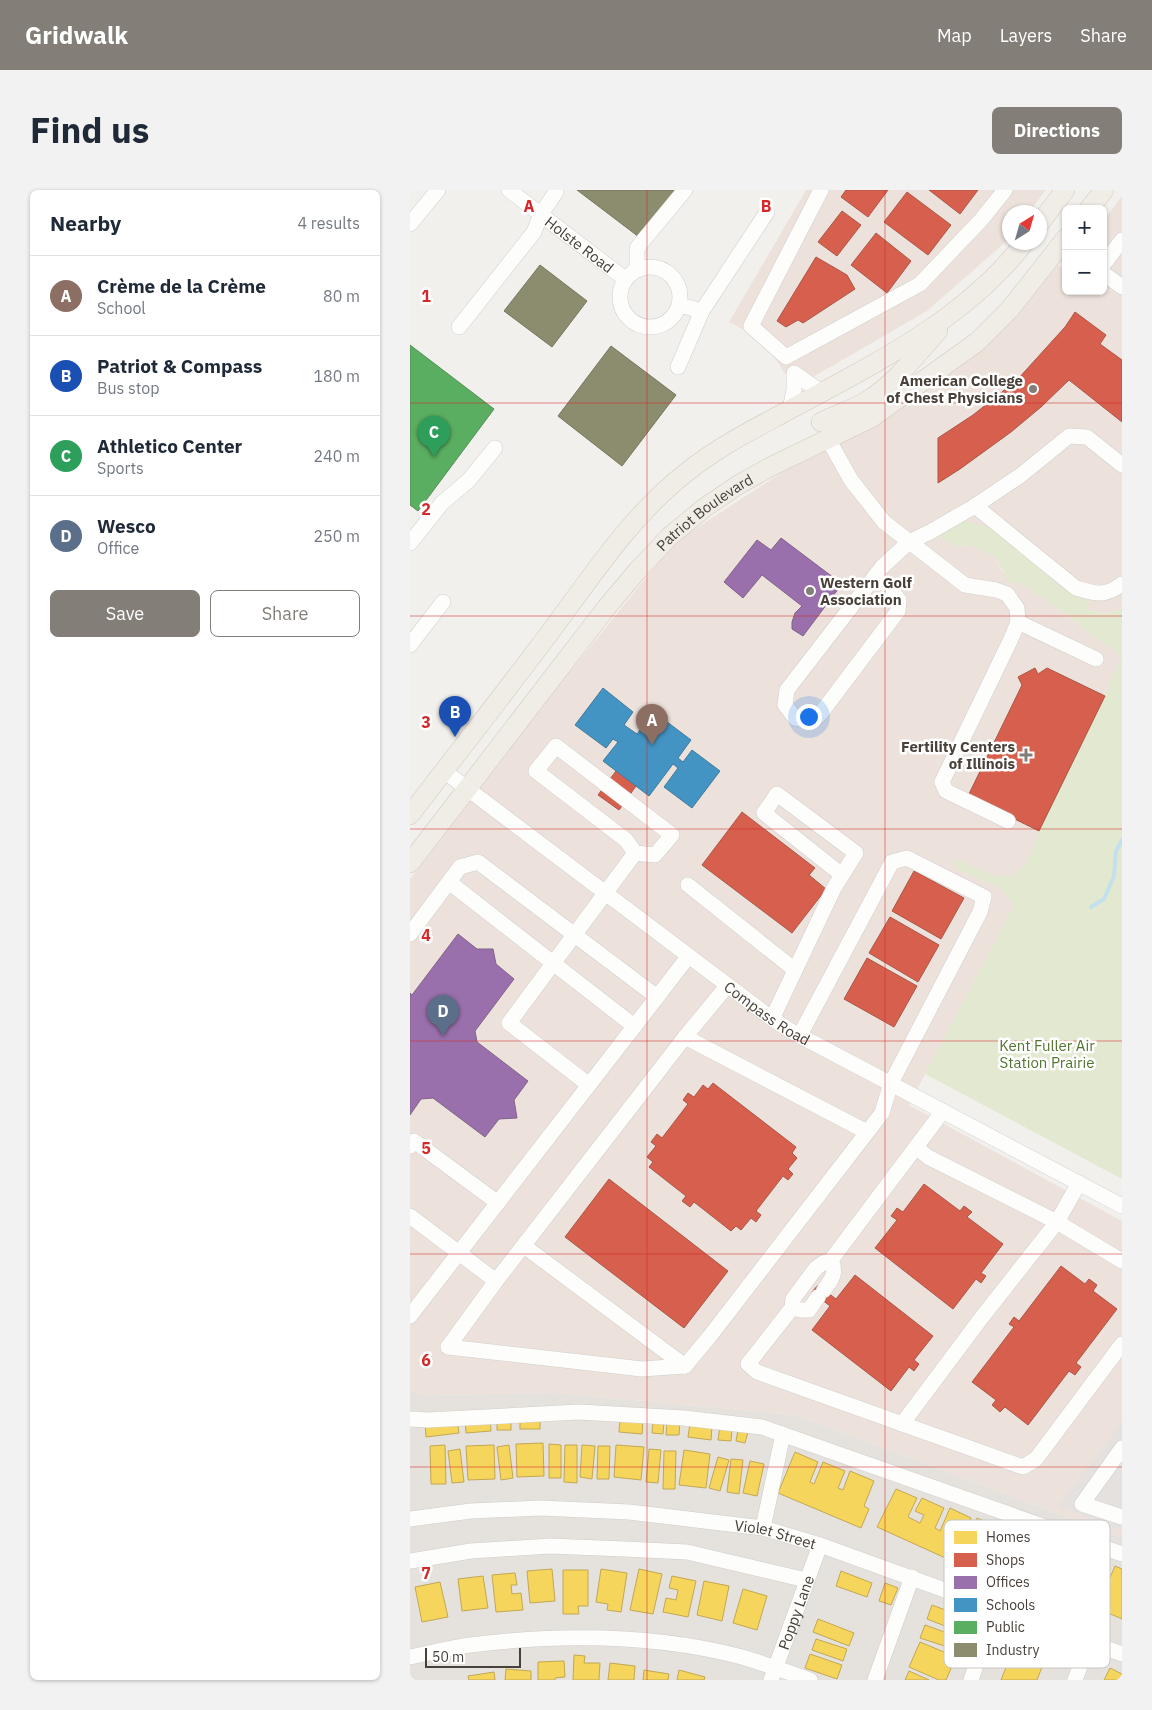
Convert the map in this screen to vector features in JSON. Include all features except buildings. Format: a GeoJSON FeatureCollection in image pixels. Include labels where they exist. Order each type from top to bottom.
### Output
{"type":"FeatureCollection","features":[{"type":"Feature","properties":{"kind":"main road"},"geometry":{"type":"LineString","coordinates":[[1047,214],[1065,190]]}},
{"type":"Feature","properties":{"kind":"main road"},"geometry":{"type":"LineString","coordinates":[[1092,205],[1104,190]]}},
{"type":"Feature","properties":{"kind":"main road"},"geometry":{"type":"LineString","coordinates":[[410,815],[632,524],[657,498],[686,472],[724,446],[887,357],[986,287],[1019,250]]}},
{"type":"Feature","properties":{"kind":"main road","name":"Patriot Boulevard"},"geometry":{"type":"LineString","coordinates":[[410,864],[606,608],[668,537],[704,508],[825,430],[871,418],[978,342],[1010,309],[1039,274],[1058,257]]}},
{"type":"Feature","properties":{"kind":"main road"},"geometry":{"type":"LineString","coordinates":[[790,409],[805,413],[825,430],[877,393],[907,366],[961,306]]}},
{"type":"Feature","properties":{"kind":"street"},"geometry":{"type":"LineString","coordinates":[[410,224],[438,190]]}},
{"type":"Feature","properties":{"kind":"street","name":"Holste Road"},"geometry":{"type":"LineString","coordinates":[[509,190],[541,214],[631,274]]}},
{"type":"Feature","properties":{"kind":"street"},"geometry":{"type":"LineString","coordinates":[[459,327],[534,232],[541,214],[556,190]]}},
{"type":"Feature","properties":{"kind":"street"},"geometry":{"type":"LineString","coordinates":[[631,274],[637,248],[684,190]]}},
{"type":"Feature","properties":{"kind":"street"},"geometry":{"type":"LineString","coordinates":[[790,409],[794,390],[794,373],[786,357],[751,326],[821,190]]}},
{"type":"Feature","properties":{"kind":"street"},"geometry":{"type":"LineString","coordinates":[[786,357],[920,284],[981,220],[1005,190]]}},
{"type":"Feature","properties":{"kind":"street"},"geometry":{"type":"LineString","coordinates":[[678,367],[702,311],[767,212]]}},
{"type":"Feature","properties":{"kind":"street"},"geometry":{"type":"LineString","coordinates":[[1107,259],[1122,240]]}},
{"type":"Feature","properties":{"kind":"street","name":"Holste Road"},"geometry":{"type":"LineString","coordinates":[[646,267],[656,267],[666,271],[673,277],[681,295],[680,305],[670,321],[652,328],[633,322],[626,316],[621,307],[621,288],[631,274],[646,267]]}},
{"type":"Feature","properties":{"kind":"street"},"geometry":{"type":"LineString","coordinates":[[1107,276],[1122,288]]}},
{"type":"Feature","properties":{"kind":"street"},"geometry":{"type":"LineString","coordinates":[[680,305],[702,311]]}},
{"type":"Feature","properties":{"kind":"street"},"geometry":{"type":"LineString","coordinates":[[794,373],[821,392]]}},
{"type":"Feature","properties":{"kind":"street"},"geometry":{"type":"LineString","coordinates":[[825,430],[856,487],[884,522],[965,586],[996,590],[1007,594],[1017,608],[1018,622],[1011,639],[942,782],[946,791],[1008,821]]}},
{"type":"Feature","properties":{"kind":"street"},"geometry":{"type":"LineString","coordinates":[[875,576],[888,586],[899,600],[898,611],[821,714],[814,721],[795,718],[786,704],[787,690],[875,576],[882,567],[909,542],[975,506],[1021,475],[1069,436],[1087,438],[1122,465]]}},
{"type":"Feature","properties":{"kind":"street"},"geometry":{"type":"LineString","coordinates":[[410,542],[442,504],[469,480],[495,448]]}},
{"type":"Feature","properties":{"kind":"street"},"geometry":{"type":"LineString","coordinates":[[975,506],[1076,588],[1095,594],[1111,593],[1122,584]]}},
{"type":"Feature","properties":{"kind":"street"},"geometry":{"type":"LineString","coordinates":[[410,645],[443,602]]}},
{"type":"Feature","properties":{"kind":"street"},"geometry":{"type":"LineString","coordinates":[[1018,622],[1096,659]]}},
{"type":"Feature","properties":{"kind":"street"},"geometry":{"type":"LineString","coordinates":[[556,746],[672,835],[654,855],[636,853],[626,840],[536,771],[556,746]]}},
{"type":"Feature","properties":{"kind":"street","name":"Compass Road"},"geometry":{"type":"LineString","coordinates":[[444,771],[772,1019],[1122,1206]]}},
{"type":"Feature","properties":{"kind":"street"},"geometry":{"type":"LineString","coordinates":[[772,1019],[834,888],[856,853],[777,794],[764,813],[842,875]]}},
{"type":"Feature","properties":{"kind":"street"},"geometry":{"type":"LineString","coordinates":[[589,1085],[509,1023],[636,853]]}},
{"type":"Feature","properties":{"kind":"street"},"geometry":{"type":"LineString","coordinates":[[727,986],[685,1037],[448,1346],[642,1369],[685,1366],[882,1113],[890,1083],[980,912],[984,897],[907,858],[892,862],[800,1035]]}},
{"type":"Feature","properties":{"kind":"street"},"geometry":{"type":"LineString","coordinates":[[410,934],[460,867],[478,862],[657,997]]}},
{"type":"Feature","properties":{"kind":"street"},"geometry":{"type":"LineString","coordinates":[[449,882],[634,1026]]}},
{"type":"Feature","properties":{"kind":"street"},"geometry":{"type":"LineString","coordinates":[[688,885],[795,970]]}},
{"type":"Feature","properties":{"kind":"street"},"geometry":{"type":"LineString","coordinates":[[410,1316],[688,957]]}},
{"type":"Feature","properties":{"kind":"street"},"geometry":{"type":"LineString","coordinates":[[685,1037],[867,1132]]}},
{"type":"Feature","properties":{"kind":"street"},"geometry":{"type":"LineString","coordinates":[[943,1111],[831,1260],[816,1268],[792,1299],[792,1308],[748,1364],[756,1372],[1023,1467],[1036,1459],[1122,1344]]}},
{"type":"Feature","properties":{"kind":"street"},"geometry":{"type":"LineString","coordinates":[[410,1146],[414,1140],[498,1203]]}},
{"type":"Feature","properties":{"kind":"street"},"geometry":{"type":"LineString","coordinates":[[917,1148],[928,1157],[1057,1222],[1122,1262]]}},
{"type":"Feature","properties":{"kind":"street"},"geometry":{"type":"LineString","coordinates":[[902,1424],[982,1317],[1057,1222],[1079,1183]]}},
{"type":"Feature","properties":{"kind":"street"},"geometry":{"type":"LineString","coordinates":[[410,1216],[496,1281]]}},
{"type":"Feature","properties":{"kind":"street"},"geometry":{"type":"LineString","coordinates":[[524,1246],[685,1366]]}},
{"type":"Feature","properties":{"kind":"street"},"geometry":{"type":"LineString","coordinates":[[792,1308],[809,1310],[834,1277],[835,1268],[831,1260]]}},
{"type":"Feature","properties":{"kind":"street"},"geometry":{"type":"LineString","coordinates":[[410,1419],[428,1420],[580,1412],[684,1418],[762,1428],[1026,1520]]}},
{"type":"Feature","properties":{"kind":"street"},"geometry":{"type":"LineString","coordinates":[[763,1528],[783,1434]]}},
{"type":"Feature","properties":{"kind":"street"},"geometry":{"type":"LineString","coordinates":[[1122,1448],[1082,1504],[1122,1517]]}},
{"type":"Feature","properties":{"kind":"street","name":"Violet Street"},"geometry":{"type":"LineString","coordinates":[[410,1519],[470,1512],[540,1508],[629,1512],[763,1528],[820,1545],[944,1589]]}},
{"type":"Feature","properties":{"kind":"street","name":"Poppy Lane"},"geometry":{"type":"LineString","coordinates":[[774,1674],[820,1545]]}},
{"type":"Feature","properties":{"kind":"street"},"geometry":{"type":"LineString","coordinates":[[410,1561],[471,1551],[550,1546],[687,1552],[806,1580]]}},
{"type":"Feature","properties":{"kind":"street"},"geometry":{"type":"LineString","coordinates":[[1110,1550],[1122,1554]]}},
{"type":"Feature","properties":{"kind":"street"},"geometry":{"type":"LineString","coordinates":[[875,1680],[912,1578]]}},
{"type":"Feature","properties":{"kind":"street"},"geometry":{"type":"LineString","coordinates":[[410,1657],[468,1645],[578,1638],[640,1641],[694,1648],[740,1657],[774,1674],[810,1680]]}},
{"type":"Feature","properties":{"kind":"street","name":"Violet Street"},"geometry":{"type":"LineString","coordinates":[[1110,1650],[1122,1654]]}},
{"type":"Feature","properties":{"kind":"street"},"geometry":{"type":"LineString","coordinates":[[971,1680],[975,1668]]}},
{"type":"Feature","properties":{"kind":"street"},"geometry":{"type":"LineString","coordinates":[[1075,1680],[1079,1668]]}},
{"type":"Feature","properties":{"kind":"shaded area"},"geometry":{"type":"Polygon","coordinates":[[[806,190],[1046,190],[1034,205],[1002,205],[1002,245],[927,311],[794,388],[775,358],[752,334],[729,322],[806,190]]]}},
{"type":"Feature","properties":{"kind":"shaded area"},"geometry":{"type":"Polygon","coordinates":[[[1122,196],[1122,609],[1105,614],[1088,610],[1058,582],[994,529],[952,545],[973,546],[994,556],[1003,573],[1021,583],[1086,631],[1114,649],[1121,659],[1039,831],[1025,865],[1013,876],[996,876],[954,859],[958,870],[1000,888],[1014,905],[909,1105],[1122,1221],[1122,1538],[1110,1533],[1110,1520],[1074,1520],[796,1415],[557,1393],[426,1395],[410,1390],[410,879],[550,696],[675,542],[801,460],[886,415],[1055,264],[1062,268],[1062,295],[1107,295],[1107,216],[1122,196]]]}},
{"type":"Feature","properties":{"kind":"shaded area"},"geometry":{"type":"Polygon","coordinates":[[[410,1390],[426,1395],[557,1393],[796,1415],[1074,1520],[944,1520],[944,1668],[1110,1668],[1110,1533],[1122,1538],[1122,1680],[410,1680],[410,1390]]]}},
{"type":"Feature","properties":{"kind":"shaded area"},"geometry":{"type":"Polygon","coordinates":[[[1122,1423],[1122,1531],[1110,1526],[1110,1520],[1094,1520],[1058,1506],[1122,1423]]]}},
{"type":"Feature","properties":{"kind":"green space","name":"Kent Fuller Air Station Prairie"},"geometry":{"type":"Polygon","coordinates":[[[965,521],[994,529],[1058,582],[1089,602],[1088,610],[1105,614],[1122,609],[1122,1179],[925,1074],[1014,905],[1000,888],[958,870],[953,858],[996,876],[1013,876],[1025,865],[1039,831],[1121,659],[1114,649],[1086,631],[1021,583],[1009,582],[994,556],[973,546],[952,545],[936,535],[965,521]]]}},
{"type":"Feature","properties":{"kind":"waterway"},"geometry":{"type":"LineString","coordinates":[[1091,907],[1104,899],[1114,876],[1116,851],[1122,840]]}},
{"type":"Feature","properties":{"kind":"place","name":"American College of Chest Physicians"},"geometry":{"type":"Point","coordinates":[1033,389]}},
{"type":"Feature","properties":{"kind":"place","name":"Athletico Center"},"geometry":{"type":"Point","coordinates":[434,457]}},
{"type":"Feature","properties":{"kind":"place","name":"Western Golf Association"},"geometry":{"type":"Point","coordinates":[810,591]}},
{"type":"Feature","properties":{"kind":"place","name":"Patriot & Compass"},"geometry":{"type":"Point","coordinates":[455,737]}},
{"type":"Feature","properties":{"kind":"place","name":"Crème de la Crème"},"geometry":{"type":"Point","coordinates":[652,745]}},
{"type":"Feature","properties":{"kind":"place","name":"Fertility Centers of Illinois"},"geometry":{"type":"Point","coordinates":[1026,755]}},
{"type":"Feature","properties":{"kind":"place","name":"Wesco"},"geometry":{"type":"Point","coordinates":[443,1036]}}]}
